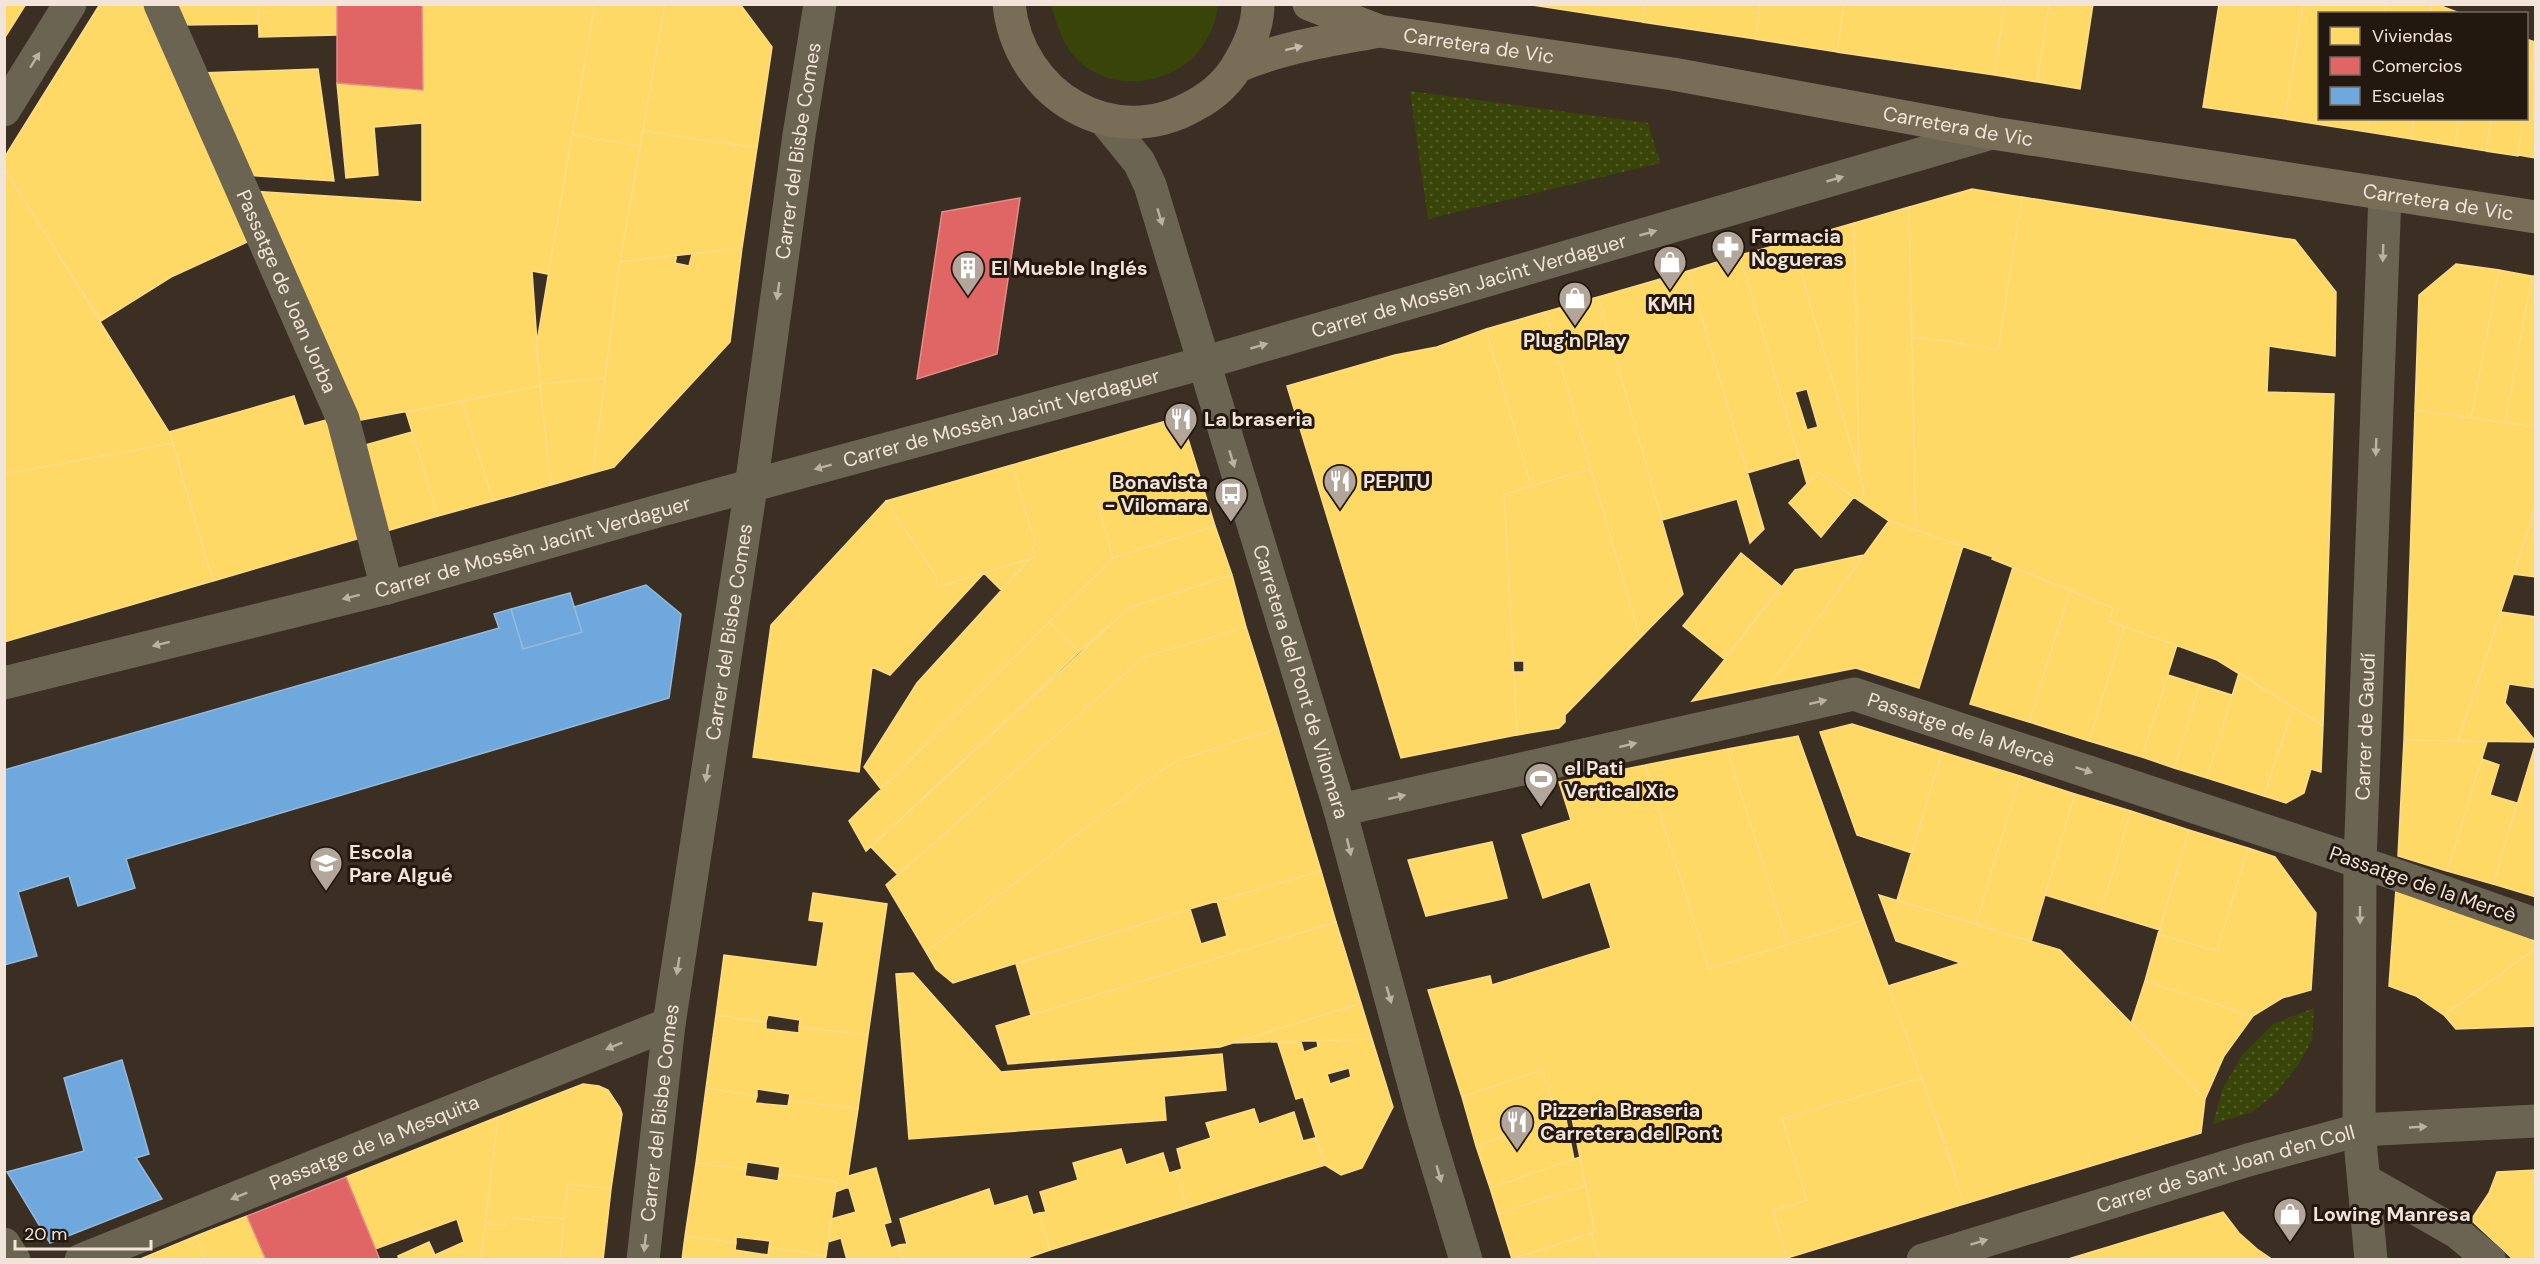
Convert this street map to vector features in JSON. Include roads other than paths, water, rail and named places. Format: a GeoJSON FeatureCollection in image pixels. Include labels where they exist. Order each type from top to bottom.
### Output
{"type":"FeatureCollection","features":[{"type":"Feature","properties":{"kind":"main road"},"geometry":{"type":"LineString","coordinates":[[1004,9],[1024,57],[1042,82],[1066,102],[1104,118],[1121,122],[1146,121],[1187,110],[1216,92],[1238,66],[1252,34],[1258,4]]}},
{"type":"Feature","properties":{"kind":"main road","name":"Carretera de Vic"},"geometry":{"type":"LineString","coordinates":[[1308,4],[1379,31],[1673,74],[1992,133],[2535,218]]}},
{"type":"Feature","properties":{"kind":"main road","name":"Carretera de Vic"},"geometry":{"type":"LineString","coordinates":[[1238,66],[1260,56],[1379,31]]}},
{"type":"Feature","properties":{"kind":"street"},"geometry":{"type":"LineString","coordinates":[[4,110],[70,4]]}},
{"type":"Feature","properties":{"kind":"street","name":"Passatge de Joan Jorba"},"geometry":{"type":"LineString","coordinates":[[160,4],[343,419],[387,588]]}},
{"type":"Feature","properties":{"kind":"street","name":"Carrer del Bisbe Comes"},"geometry":{"type":"LineString","coordinates":[[643,1260],[669,1024],[751,487],[799,135],[820,4]]}},
{"type":"Feature","properties":{"kind":"street","name":"Carretera del Pont de Vilomara"},"geometry":{"type":"LineString","coordinates":[[1104,118],[1139,162],[1150,185],[1340,810],[1373,939],[1440,1178],[1466,1260]]}},
{"type":"Feature","properties":{"kind":"street","name":"Carrer de Mossèn Jacint Verdaguer"},"geometry":{"type":"LineString","coordinates":[[4,683],[387,588],[1203,363],[1992,133]]}},
{"type":"Feature","properties":{"kind":"street","name":"Carrer de Gaudí"},"geometry":{"type":"LineString","coordinates":[[2371,1260],[2359,1130],[2360,862],[2385,194]]}},
{"type":"Feature","properties":{"kind":"street","name":"Passatge de la Mercè"},"geometry":{"type":"LineString","coordinates":[[1340,810],[1854,694],[2360,862],[2535,924]]}},
{"type":"Feature","properties":{"kind":"street","name":"Passatge de la Mesquita"},"geometry":{"type":"LineString","coordinates":[[81,1260],[669,1024]]}},
{"type":"Feature","properties":{"kind":"street","name":"Carrer de Sant Joan d'en Coll"},"geometry":{"type":"LineString","coordinates":[[1923,1260],[2248,1160],[2359,1130],[2535,1121]]}},
{"type":"Feature","properties":{"kind":"street"},"geometry":{"type":"LineString","coordinates":[[2365,1180],[2456,1232],[2490,1260]]}},
{"type":"Feature","properties":{"kind":"street"},"geometry":{"type":"LineString","coordinates":[[4,1244],[14,1260]]}},
{"type":"Feature","properties":{"kind":"place","name":"Farmacia Nogueras"},"geometry":{"type":"Point","coordinates":[1728,276]}},
{"type":"Feature","properties":{"kind":"place","name":"KMH"},"geometry":{"type":"Point","coordinates":[1670,291]}},
{"type":"Feature","properties":{"kind":"place","name":"El Mueble Inglés"},"geometry":{"type":"Point","coordinates":[968,297]}},
{"type":"Feature","properties":{"kind":"place","name":"Plug'n Play"},"geometry":{"type":"Point","coordinates":[1575,327]}},
{"type":"Feature","properties":{"kind":"place","name":"La braseria"},"geometry":{"type":"Point","coordinates":[1181,448]}},
{"type":"Feature","properties":{"kind":"place","name":"PEPITU"},"geometry":{"type":"Point","coordinates":[1340,510]}},
{"type":"Feature","properties":{"kind":"place","name":"Bonavista - Vilomara"},"geometry":{"type":"Point","coordinates":[1231,523]}},
{"type":"Feature","properties":{"kind":"place","name":"el Pati Vertical Xic"},"geometry":{"type":"Point","coordinates":[1541,808]}},
{"type":"Feature","properties":{"kind":"place","name":"Escola Pare Algué"},"geometry":{"type":"Point","coordinates":[326,892]}},
{"type":"Feature","properties":{"kind":"place","name":"Pizzeria Braseria Carretera del Pont"},"geometry":{"type":"Point","coordinates":[1517,1151]}},
{"type":"Feature","properties":{"kind":"place","name":"Lowing Manresa"},"geometry":{"type":"Point","coordinates":[2290,1243]}}]}
